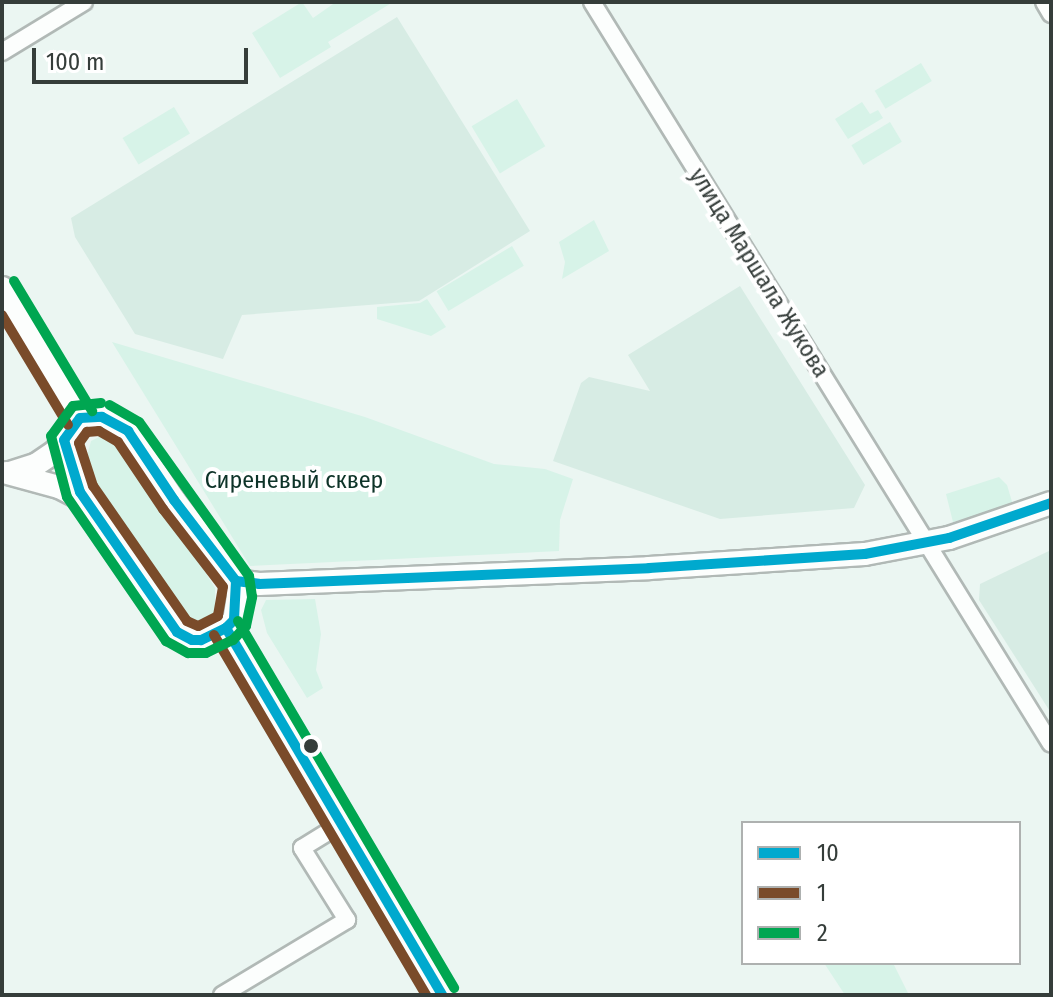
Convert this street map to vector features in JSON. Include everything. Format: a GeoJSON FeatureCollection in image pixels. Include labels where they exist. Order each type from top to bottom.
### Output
{"type":"FeatureCollection","features":[{"type":"Feature","properties":{"kind":"main road"},"geometry":{"type":"LineString","coordinates":[[2,288],[80,418]]}},
{"type":"Feature","properties":{"kind":"main road"},"geometry":{"type":"LineString","coordinates":[[64,440],[71,469],[85,500],[177,632],[192,640],[201,640],[226,628],[234,620],[238,596],[236,581],[174,500],[128,431],[102,417],[80,418]]}},
{"type":"Feature","properties":{"kind":"main road"},"geometry":{"type":"LineString","coordinates":[[6,473],[37,464],[56,451],[80,418]]}},
{"type":"Feature","properties":{"kind":"main road"},"geometry":{"type":"LineString","coordinates":[[6,473],[59,487],[85,500]]}},
{"type":"Feature","properties":{"kind":"main road"},"geometry":{"type":"LineString","coordinates":[[236,581],[259,584],[649,568],[865,554],[925,543],[1022,515],[1051,503]]}},
{"type":"Feature","properties":{"kind":"main road"},"geometry":{"type":"LineString","coordinates":[[226,628],[442,995]]}},
{"type":"Feature","properties":{"kind":"street"},"geometry":{"type":"LineString","coordinates":[[2,52],[84,2]]}},
{"type":"Feature","properties":{"kind":"street","name":"улица Маршала Жукова"},"geometry":{"type":"LineString","coordinates":[[592,2],[1051,744]]}},
{"type":"Feature","properties":{"kind":"street"},"geometry":{"type":"LineString","coordinates":[[1044,2],[1051,14]]}},
{"type":"Feature","properties":{"kind":"street"},"geometry":{"type":"LineString","coordinates":[[222,995],[347,920],[302,848],[341,824]]}},
{"type":"Feature","properties":{"kind":"shaded area"},"geometry":{"type":"Polygon","coordinates":[[[397,17],[530,231],[419,301],[242,315],[223,359],[135,334],[75,237],[71,218],[397,17]]]}},
{"type":"Feature","properties":{"kind":"shaded area"},"geometry":{"type":"Polygon","coordinates":[[[740,286],[865,485],[854,508],[720,519],[553,461],[581,383],[589,377],[650,391],[628,355],[740,286]]]}},
{"type":"Feature","properties":{"kind":"shaded area"},"geometry":{"type":"Polygon","coordinates":[[[1051,550],[1051,713],[979,600],[980,584],[1051,550]]]}},
{"type":"Feature","properties":{"kind":"green space"},"geometry":{"type":"Polygon","coordinates":[[[302,2],[313,18],[336,2],[393,2],[328,42],[331,47],[280,78],[252,33],[302,2]]]}},
{"type":"Feature","properties":{"kind":"green space"},"geometry":{"type":"Polygon","coordinates":[[[921,63],[932,81],[886,109],[875,91],[921,63]]]}},
{"type":"Feature","properties":{"kind":"green space"},"geometry":{"type":"Polygon","coordinates":[[[517,99],[545,146],[500,173],[472,126],[517,99]]]}},
{"type":"Feature","properties":{"kind":"green space"},"geometry":{"type":"Polygon","coordinates":[[[862,102],[870,114],[878,110],[883,118],[848,139],[835,119],[862,102]]]}},
{"type":"Feature","properties":{"kind":"green space"},"geometry":{"type":"Polygon","coordinates":[[[174,107],[190,134],[139,164],[123,138],[174,107]]]}},
{"type":"Feature","properties":{"kind":"green space"},"geometry":{"type":"Polygon","coordinates":[[[890,122],[902,142],[863,165],[851,145],[890,122]]]}},
{"type":"Feature","properties":{"kind":"green space"},"geometry":{"type":"Polygon","coordinates":[[[594,220],[609,251],[562,279],[565,262],[559,242],[594,220]]]}},
{"type":"Feature","properties":{"kind":"green space"},"geometry":{"type":"Polygon","coordinates":[[[512,246],[524,266],[448,311],[437,291],[512,246]]]}},
{"type":"Feature","properties":{"kind":"green space"},"geometry":{"type":"Polygon","coordinates":[[[427,299],[446,327],[431,336],[377,319],[377,307],[420,303],[427,299]]]}},
{"type":"Feature","properties":{"kind":"green space","name":"Сиреневый сквер"},"geometry":{"type":"Polygon","coordinates":[[[112,342],[365,417],[494,464],[545,469],[573,479],[560,520],[559,551],[250,566],[112,342]]]}},
{"type":"Feature","properties":{"kind":"green space"},"geometry":{"type":"Polygon","coordinates":[[[107,433],[126,443],[215,588],[215,613],[197,624],[186,621],[94,478],[86,460],[91,441],[107,433]]]}},
{"type":"Feature","properties":{"kind":"green space"},"geometry":{"type":"Polygon","coordinates":[[[999,477],[1007,485],[1013,505],[953,522],[946,494],[999,477]]]}},
{"type":"Feature","properties":{"kind":"green space"},"geometry":{"type":"Polygon","coordinates":[[[315,599],[321,634],[316,670],[323,688],[307,698],[267,633],[261,610],[266,600],[315,599]]]}},
{"type":"Feature","properties":{"kind":"green space"},"geometry":{"type":"Polygon","coordinates":[[[825,965],[894,965],[909,995],[845,995],[825,965]]]}},
{"type":"Feature","properties":{"kind":"transit line","name":"2"},"geometry":{"type":"LineString","coordinates":[[14,281],[92,411]]}},
{"type":"Feature","properties":{"kind":"transit line","name":"1"},"geometry":{"type":"LineString","coordinates":[[2,315],[68,425]]}},
{"type":"Feature","properties":{"kind":"transit line","name":"2"},"geometry":{"type":"LineString","coordinates":[[101,403],[73,406],[51,436],[67,497],[166,641],[188,653],[206,653],[233,640],[246,626],[252,597],[249,576],[139,422],[109,405]]}},
{"type":"Feature","properties":{"kind":"transit line","name":"10"},"geometry":{"type":"LineString","coordinates":[[102,417],[128,431],[174,500],[236,581],[234,620],[226,628],[201,640],[192,640],[177,632],[80,492],[64,440],[80,418],[102,417]]}},
{"type":"Feature","properties":{"kind":"transit line","name":"1"},"geometry":{"type":"LineString","coordinates":[[99,431],[118,442],[163,509],[223,587],[218,616],[198,626],[187,621],[93,486],[79,443],[87,432],[99,431]]}},
{"type":"Feature","properties":{"kind":"transit line","name":"10"},"geometry":{"type":"LineString","coordinates":[[236,581],[259,584],[649,568],[865,554],[949,538],[1051,503]]}},
{"type":"Feature","properties":{"kind":"transit line","name":"2"},"geometry":{"type":"LineString","coordinates":[[238,621],[454,988]]}},
{"type":"Feature","properties":{"kind":"transit line","name":"10"},"geometry":{"type":"LineString","coordinates":[[226,628],[442,995]]}},
{"type":"Feature","properties":{"kind":"transit line","name":"1"},"geometry":{"type":"LineString","coordinates":[[214,635],[426,995]]}}]}
